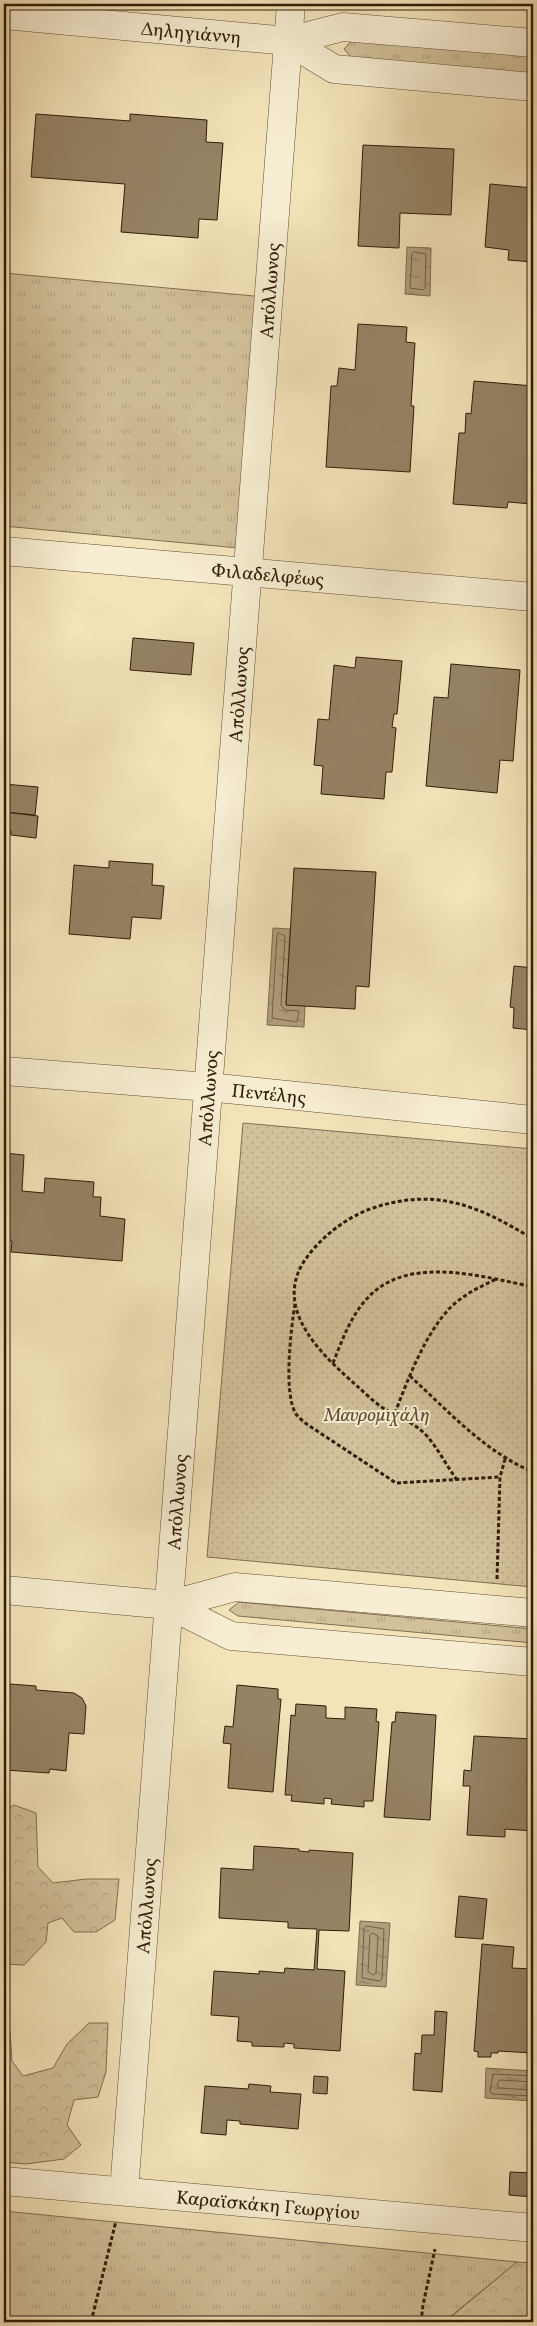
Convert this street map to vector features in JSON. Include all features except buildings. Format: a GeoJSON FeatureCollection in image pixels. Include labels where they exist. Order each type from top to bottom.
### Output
{"type":"FeatureCollection","features":[{"type":"Feature","properties":{"kind":"street","name":"Απόλλωνος"},"geometry":{"type":"LineString","coordinates":[[124,2191],[291,4]]}},
{"type":"Feature","properties":{"kind":"street","name":"Δηληγιάννη"},"geometry":{"type":"LineString","coordinates":[[4,15],[288,41],[343,27],[533,43]]}},
{"type":"Feature","properties":{"kind":"street","name":"Δηληγιάννη"},"geometry":{"type":"LineString","coordinates":[[288,41],[334,69],[533,87]]}},
{"type":"Feature","properties":{"kind":"street","name":"Φιλαδελφέως"},"geometry":{"type":"LineString","coordinates":[[4,551],[533,598]]}},
{"type":"Feature","properties":{"kind":"street","name":"Πεντέλης"},"geometry":{"type":"LineString","coordinates":[[4,1071],[208,1087],[533,1120]]}},
{"type":"Feature","properties":{"kind":"street"},"geometry":{"type":"LineString","coordinates":[[4,1590],[169,1604],[235,1587],[533,1613]]}},
{"type":"Feature","properties":{"kind":"street"},"geometry":{"type":"LineString","coordinates":[[169,1604],[230,1636],[533,1662]]}},
{"type":"Feature","properties":{"kind":"street","name":"Καραϊσκάκη Γεωργίου"},"geometry":{"type":"LineString","coordinates":[[4,2181],[533,2228]]}},
{"type":"Feature","properties":{"kind":"path"},"geometry":{"type":"LineString","coordinates":[[500,1477],[396,1483],[308,1425],[296,1414],[291,1398],[290,1368],[290,1339],[295,1304],[294,1281],[312,1249],[347,1221],[366,1210],[392,1202],[438,1198],[462,1203],[486,1212],[533,1239]]}},
{"type":"Feature","properties":{"kind":"path"},"geometry":{"type":"LineString","coordinates":[[333,1363],[345,1332],[359,1309],[375,1291],[408,1274],[429,1272],[496,1279],[533,1287]]}},
{"type":"Feature","properties":{"kind":"path"},"geometry":{"type":"LineString","coordinates":[[395,1413],[424,1348],[444,1315],[461,1298],[496,1279]]}},
{"type":"Feature","properties":{"kind":"path"},"geometry":{"type":"LineString","coordinates":[[295,1304],[300,1319],[314,1344],[383,1408],[408,1419],[427,1436],[457,1480]]}},
{"type":"Feature","properties":{"kind":"path"},"geometry":{"type":"LineString","coordinates":[[410,1376],[476,1436],[533,1472]]}},
{"type":"Feature","properties":{"kind":"path"},"geometry":{"type":"LineString","coordinates":[[496,1610],[500,1477],[506,1456]]}},
{"type":"Feature","properties":{"kind":"path"},"geometry":{"type":"LineString","coordinates":[[91,2322],[124,2191]]}},
{"type":"Feature","properties":{"kind":"path"},"geometry":{"type":"LineString","coordinates":[[421,2322],[441,2220]]}},
{"type":"Feature","properties":{"kind":"green space"},"geometry":{"type":"Polygon","coordinates":[[[353,39],[533,55],[533,74],[352,58],[344,49],[353,39]]]}},
{"type":"Feature","properties":{"kind":"green space"},"geometry":{"type":"Polygon","coordinates":[[[4,273],[265,297],[249,549],[4,526],[4,273]]]}},
{"type":"Feature","properties":{"kind":"green space","name":"Μαυρομιχάλη"},"geometry":{"type":"Polygon","coordinates":[[[243,1123],[533,1149],[533,1587],[207,1557],[243,1123]]]}},
{"type":"Feature","properties":{"kind":"green space"},"geometry":{"type":"Polygon","coordinates":[[[239,1602],[533,1629],[533,1643],[238,1616],[229,1610],[239,1602]]]}},
{"type":"Feature","properties":{"kind":"green space"},"geometry":{"type":"Polygon","coordinates":[[[14,1805],[36,1813],[38,1867],[53,1883],[86,1879],[119,1879],[115,1920],[96,1932],[74,1932],[62,1918],[48,1923],[46,1942],[24,1965],[4,1964],[4,1811],[14,1805]]]}},
{"type":"Feature","properties":{"kind":"green space"},"geometry":{"type":"Polygon","coordinates":[[[4,2015],[9,2019],[12,2061],[23,2076],[53,2068],[67,2044],[89,2023],[108,2023],[106,2072],[98,2097],[74,2100],[67,2125],[81,2145],[64,2159],[26,2164],[4,2162],[4,2015]]]}},
{"type":"Feature","properties":{"kind":"green space"},"geometry":{"type":"Polygon","coordinates":[[[4,2211],[517,2262],[451,2316],[466,2322],[4,2322],[4,2211]]]}},
{"type":"Feature","properties":{"kind":"green space"},"geometry":{"type":"Polygon","coordinates":[[[517,2262],[533,2263],[533,2322],[466,2322],[451,2317],[517,2262]]]}},
{"type":"Feature","properties":{"kind":"water"},"geometry":{"type":"Polygon","coordinates":[[[407,247],[431,248],[430,296],[405,294],[407,247]]]}},
{"type":"Feature","properties":{"kind":"water"},"geometry":{"type":"Polygon","coordinates":[[[273,928],[290,929],[286,1004],[305,1006],[304,1027],[267,1025],[273,928]]]}},
{"type":"Feature","properties":{"kind":"water"},"geometry":{"type":"Polygon","coordinates":[[[360,1921],[390,1923],[386,1987],[356,1985],[360,1921]]]}},
{"type":"Feature","properties":{"kind":"water"},"geometry":{"type":"Polygon","coordinates":[[[486,2068],[533,2071],[533,2101],[485,2098],[486,2068]]]}}]}
